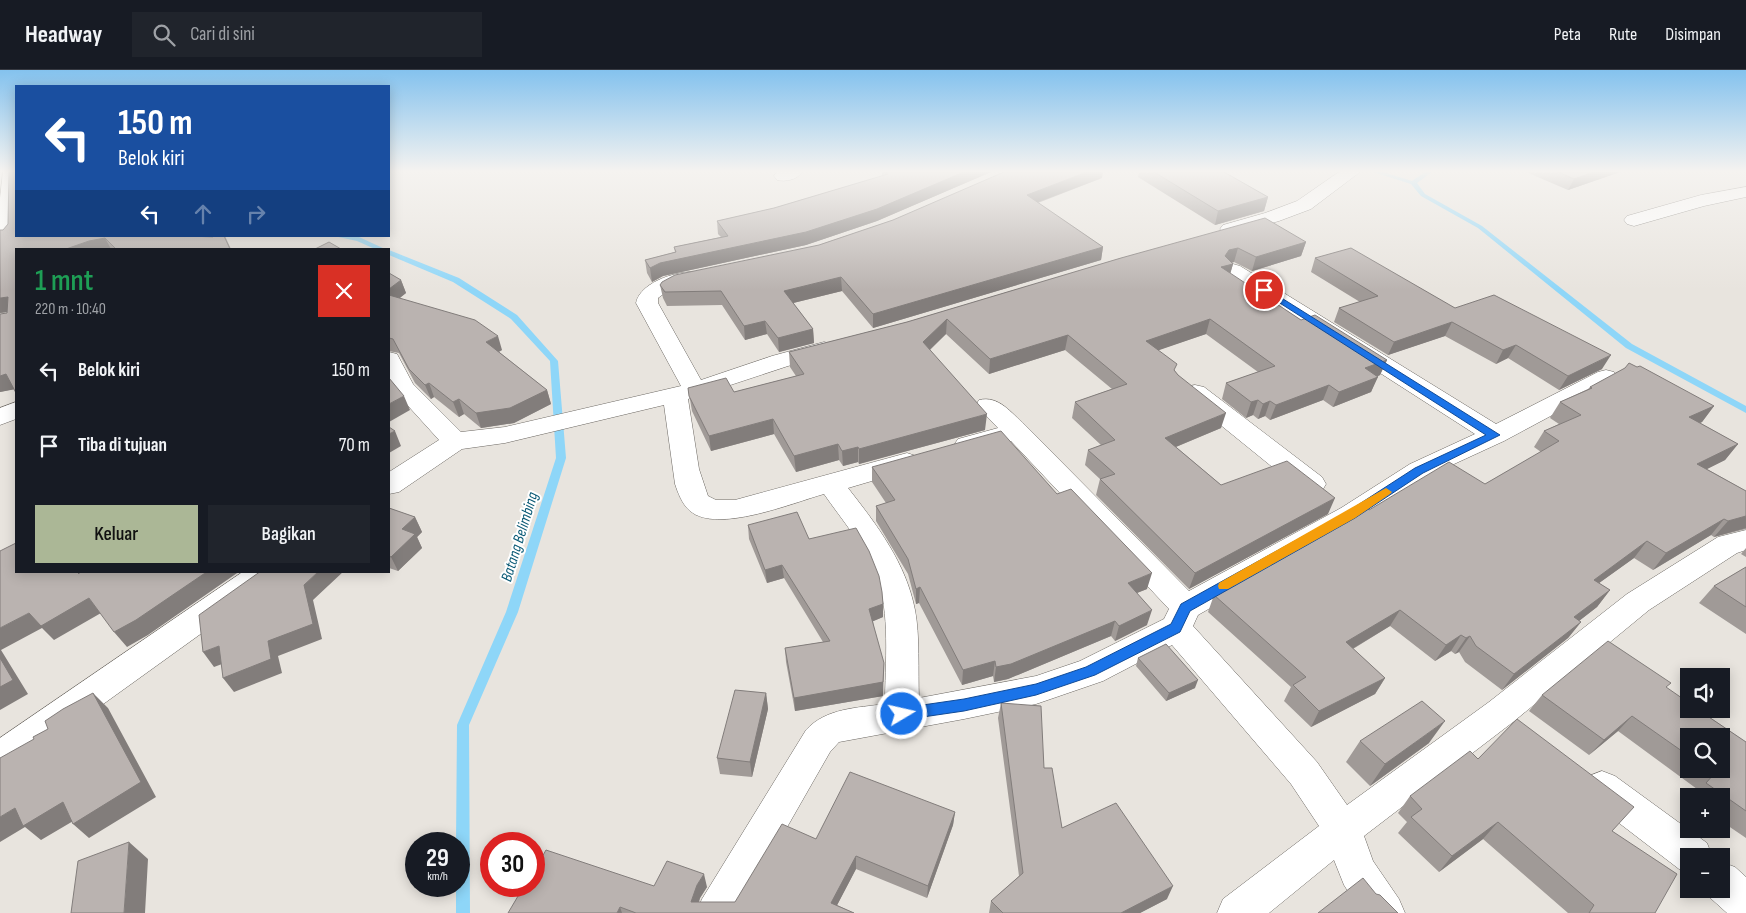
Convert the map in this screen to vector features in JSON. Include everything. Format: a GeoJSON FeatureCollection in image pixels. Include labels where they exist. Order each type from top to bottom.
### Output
{"type":"FeatureCollection","features":[{"type":"Feature","properties":{"kind":"street"},"geometry":{"type":"LineString","coordinates":[[7,237],[9,211]]}},
{"type":"Feature","properties":{"kind":"street"},"geometry":{"type":"LineString","coordinates":[[1208,236],[1286,211]]}},
{"type":"Feature","properties":{"kind":"street"},"geometry":{"type":"LineString","coordinates":[[1634,220],[1669,211]]}},
{"type":"Feature","properties":{"kind":"street"},"geometry":{"type":"LineString","coordinates":[[1233,270],[1495,435]]}},
{"type":"Feature","properties":{"kind":"street"},"geometry":{"type":"LineString","coordinates":[[716,272],[662,285],[648,296],[646,303],[685,392],[687,476],[689,487],[698,503],[712,509],[735,510],[1016,431]]}},
{"type":"Feature","properties":{"kind":"street"},"geometry":{"type":"LineString","coordinates":[[390,484],[456,441],[505,435],[685,392],[780,360],[843,344]]}},
{"type":"Feature","properties":{"kind":"street"},"geometry":{"type":"LineString","coordinates":[[390,361],[403,388],[456,441]]}},
{"type":"Feature","properties":{"kind":"street"},"geometry":{"type":"LineString","coordinates":[[716,913],[822,736],[835,727],[902,714],[964,705],[1036,690],[1090,671],[1351,515],[1419,470],[1495,435],[1606,377]]}},
{"type":"Feature","properties":{"kind":"street"},"geometry":{"type":"LineString","coordinates":[[1184,384],[1351,515]]}},
{"type":"Feature","properties":{"kind":"street"},"geometry":{"type":"LineString","coordinates":[[988,404],[1016,431],[1181,618],[1304,773],[1343,830],[1358,872],[1385,913]]}},
{"type":"Feature","properties":{"kind":"street"},"geometry":{"type":"LineString","coordinates":[[0,417],[15,410]]}},
{"type":"Feature","properties":{"kind":"street"},"geometry":{"type":"LineString","coordinates":[[830,482],[867,532],[891,575],[900,612],[902,714]]}},
{"type":"Feature","properties":{"kind":"street"},"geometry":{"type":"LineString","coordinates":[[1237,913],[1343,830],[1513,721],[1638,602],[1728,544],[1746,540]]}},
{"type":"Feature","properties":{"kind":"street"},"geometry":{"type":"LineString","coordinates":[[0,758],[263,573]]}},
{"type":"Feature","properties":{"kind":"street"},"geometry":{"type":"LineString","coordinates":[[1573,766],[1682,848]]}},
{"type":"Feature","properties":{"kind":"street"},"geometry":{"type":"LineString","coordinates":[[1730,889],[1746,903]]}},
{"type":"Feature","properties":{"kind":"building"},"geometry":{"type":"Polygon","coordinates":[[[8,211],[15,211],[15,237],[224,237],[230,248],[115,248],[105,238],[69,248],[15,248],[15,391],[6,374],[0,376],[0,314],[7,313],[8,297],[0,298],[0,230],[3,230],[8,224],[8,211]]]}},
{"type":"Feature","properties":{"kind":"building"},"geometry":{"type":"Polygon","coordinates":[[[759,211],[870,211],[806,232],[660,263],[650,268],[645,260],[676,252],[674,247],[728,236],[717,221],[759,211]]]}},
{"type":"Feature","properties":{"kind":"building"},"geometry":{"type":"Polygon","coordinates":[[[913,211],[1051,211],[1103,247],[873,314],[841,277],[784,291],[813,329],[778,338],[765,321],[744,326],[721,291],[665,292],[660,285],[675,275],[819,245],[913,211]]]}},
{"type":"Feature","properties":{"kind":"building"},"geometry":{"type":"Polygon","coordinates":[[[1265,218],[1306,242],[1256,257],[1238,248],[1229,250],[1225,256],[1233,264],[1221,267],[1301,320],[1315,315],[1387,360],[1365,368],[1378,377],[1339,392],[1329,385],[1276,405],[1270,401],[1263,404],[1258,400],[1251,402],[1226,383],[1275,366],[1210,319],[1146,341],[1177,364],[1174,370],[1178,375],[1226,413],[1165,438],[1221,485],[1287,461],[1335,498],[1195,573],[1100,479],[1115,474],[1088,450],[1115,440],[1075,402],[1127,384],[1068,335],[990,359],[947,319],[923,342],[987,414],[859,449],[858,447],[842,451],[838,444],[794,456],[773,419],[709,436],[689,396],[688,388],[726,378],[734,392],[804,374],[789,352],[907,322],[1121,258],[1265,218]]]}},
{"type":"Feature","properties":{"kind":"building"},"geometry":{"type":"Polygon","coordinates":[[[329,242],[339,248],[317,248],[329,242]]]}},
{"type":"Feature","properties":{"kind":"building"},"geometry":{"type":"Polygon","coordinates":[[[1351,248],[1455,308],[1494,295],[1611,355],[1568,376],[1516,345],[1503,350],[1452,322],[1394,342],[1339,308],[1378,296],[1315,258],[1351,248]]]}},
{"type":"Feature","properties":{"kind":"building"},"geometry":{"type":"Polygon","coordinates":[[[390,274],[401,280],[390,288],[390,274]]]}},
{"type":"Feature","properties":{"kind":"building"},"geometry":{"type":"Polygon","coordinates":[[[390,295],[475,320],[498,336],[486,342],[547,390],[510,408],[476,413],[459,399],[453,402],[429,383],[425,385],[409,369],[393,339],[390,338],[390,295]]]}},
{"type":"Feature","properties":{"kind":"building"},"geometry":{"type":"Polygon","coordinates":[[[1629,363],[1637,367],[1640,366],[1714,406],[1689,417],[1738,444],[1697,464],[1746,491],[1746,516],[1728,521],[1724,519],[1666,553],[1647,541],[1594,580],[1610,590],[1574,617],[1581,622],[1514,674],[1476,646],[1470,636],[1466,638],[1461,635],[1446,645],[1400,610],[1346,642],[1385,678],[1319,711],[1293,685],[1306,677],[1214,595],[1368,508],[1369,510],[1449,462],[1485,484],[1559,441],[1544,431],[1581,415],[1560,402],[1592,388],[1590,387],[1625,368],[1629,363]]]}},
{"type":"Feature","properties":{"kind":"building"},"geometry":{"type":"Polygon","coordinates":[[[390,379],[404,396],[390,403],[390,379]]]}},
{"type":"Feature","properties":{"kind":"building"},"geometry":{"type":"Polygon","coordinates":[[[1001,431],[1057,494],[1071,489],[1152,573],[1128,583],[1152,610],[1119,626],[1115,621],[1011,664],[996,667],[995,661],[963,670],[920,587],[916,589],[908,559],[876,506],[895,500],[872,467],[1001,431]]]}},
{"type":"Feature","properties":{"kind":"building"},"geometry":{"type":"Polygon","coordinates":[[[390,508],[415,517],[402,529],[415,534],[391,557],[390,508]]]}},
{"type":"Feature","properties":{"kind":"building"},"geometry":{"type":"Polygon","coordinates":[[[797,512],[809,539],[856,528],[869,551],[879,576],[882,592],[883,604],[869,609],[884,663],[883,682],[794,698],[785,648],[830,641],[782,565],[765,570],[748,525],[797,512]]]}},
{"type":"Feature","properties":{"kind":"building"},"geometry":{"type":"Polygon","coordinates":[[[15,544],[15,573],[205,573],[136,620],[114,632],[89,598],[41,626],[29,613],[0,628],[0,551],[15,544]]]}},
{"type":"Feature","properties":{"kind":"building"},"geometry":{"type":"Polygon","coordinates":[[[1746,567],[1746,607],[1714,586],[1746,567]]]}},
{"type":"Feature","properties":{"kind":"building"},"geometry":{"type":"Polygon","coordinates":[[[258,573],[317,573],[304,585],[313,624],[268,641],[271,659],[223,678],[219,646],[203,652],[199,615],[258,573]]]}},
{"type":"Feature","properties":{"kind":"building"},"geometry":{"type":"Polygon","coordinates":[[[1608,641],[1671,683],[1666,687],[1680,697],[1680,718],[1710,718],[1725,728],[1680,728],[1680,750],[1632,716],[1604,740],[1542,695],[1608,641]]]}},
{"type":"Feature","properties":{"kind":"building"},"geometry":{"type":"Polygon","coordinates":[[[1166,644],[1198,680],[1169,693],[1138,658],[1166,644]]]}},
{"type":"Feature","properties":{"kind":"building"},"geometry":{"type":"Polygon","coordinates":[[[0,658],[13,680],[0,687],[0,658]]]}},
{"type":"Feature","properties":{"kind":"building"},"geometry":{"type":"Polygon","coordinates":[[[735,690],[766,693],[750,762],[717,758],[735,690]]]}},
{"type":"Feature","properties":{"kind":"building"},"geometry":{"type":"Polygon","coordinates":[[[93,693],[141,782],[73,824],[63,802],[23,826],[15,808],[0,817],[0,758],[48,729],[45,721],[93,693]]]}},
{"type":"Feature","properties":{"kind":"building"},"geometry":{"type":"Polygon","coordinates":[[[1422,701],[1445,721],[1385,764],[1360,741],[1422,701]]]}},
{"type":"Feature","properties":{"kind":"building"},"geometry":{"type":"Polygon","coordinates":[[[1001,703],[1041,706],[1044,768],[1052,768],[1062,828],[1116,803],[1173,886],[1121,913],[1003,913],[991,901],[1023,873],[1001,703]]]}},
{"type":"Feature","properties":{"kind":"building"},"geometry":{"type":"Polygon","coordinates":[[[1517,719],[1634,807],[1612,831],[1677,874],[1655,913],[1589,913],[1594,905],[1498,822],[1452,856],[1411,817],[1422,809],[1410,796],[1470,751],[1478,759],[1517,719]]]}},
{"type":"Feature","properties":{"kind":"building"},"geometry":{"type":"Polygon","coordinates":[[[1730,731],[1746,742],[1746,811],[1730,800],[1730,788],[1713,788],[1706,783],[1710,778],[1730,778],[1730,731]]]}},
{"type":"Feature","properties":{"kind":"building"},"geometry":{"type":"Polygon","coordinates":[[[850,772],[955,812],[928,886],[856,856],[831,903],[854,913],[636,913],[620,907],[617,913],[508,913],[517,897],[545,897],[546,850],[654,886],[667,861],[704,874],[697,885],[691,902],[735,902],[782,824],[816,839],[850,772]]]}},
{"type":"Feature","properties":{"kind":"building"},"geometry":{"type":"Polygon","coordinates":[[[129,842],[124,913],[71,913],[78,861],[129,842]]]}},
{"type":"Feature","properties":{"kind":"building"},"geometry":{"type":"Polygon","coordinates":[[[1363,878],[1376,894],[1380,895],[1398,913],[1318,913],[1363,878]]]}},
{"type":"Feature","properties":{"kind":"waterway"},"geometry":{"type":"LineString","coordinates":[[1452,211],[1480,227],[1629,346],[1746,410]]}},
{"type":"Feature","properties":{"kind":"waterway","name":"Batang Belimbing"},"geometry":{"type":"LineString","coordinates":[[344,237],[359,239],[380,248]]}},
{"type":"Feature","properties":{"kind":"waterway","name":"Batang Belimbing"},"geometry":{"type":"LineString","coordinates":[[390,252],[456,280],[514,317],[554,361],[561,458],[512,612],[463,725],[463,913]]}},
{"type":"Feature","properties":{"kind":"slow traffic"},"geometry":{"type":"LineString","coordinates":[[1224,586],[1351,515],[1386,492]]}},
{"type":"Feature","properties":{"kind":"route"},"geometry":{"type":"LineString","coordinates":[[902,714],[964,705],[1036,690],[1090,671],[1176,628],[1186,607],[1351,515],[1419,470],[1495,435],[1264,290]]}}]}
